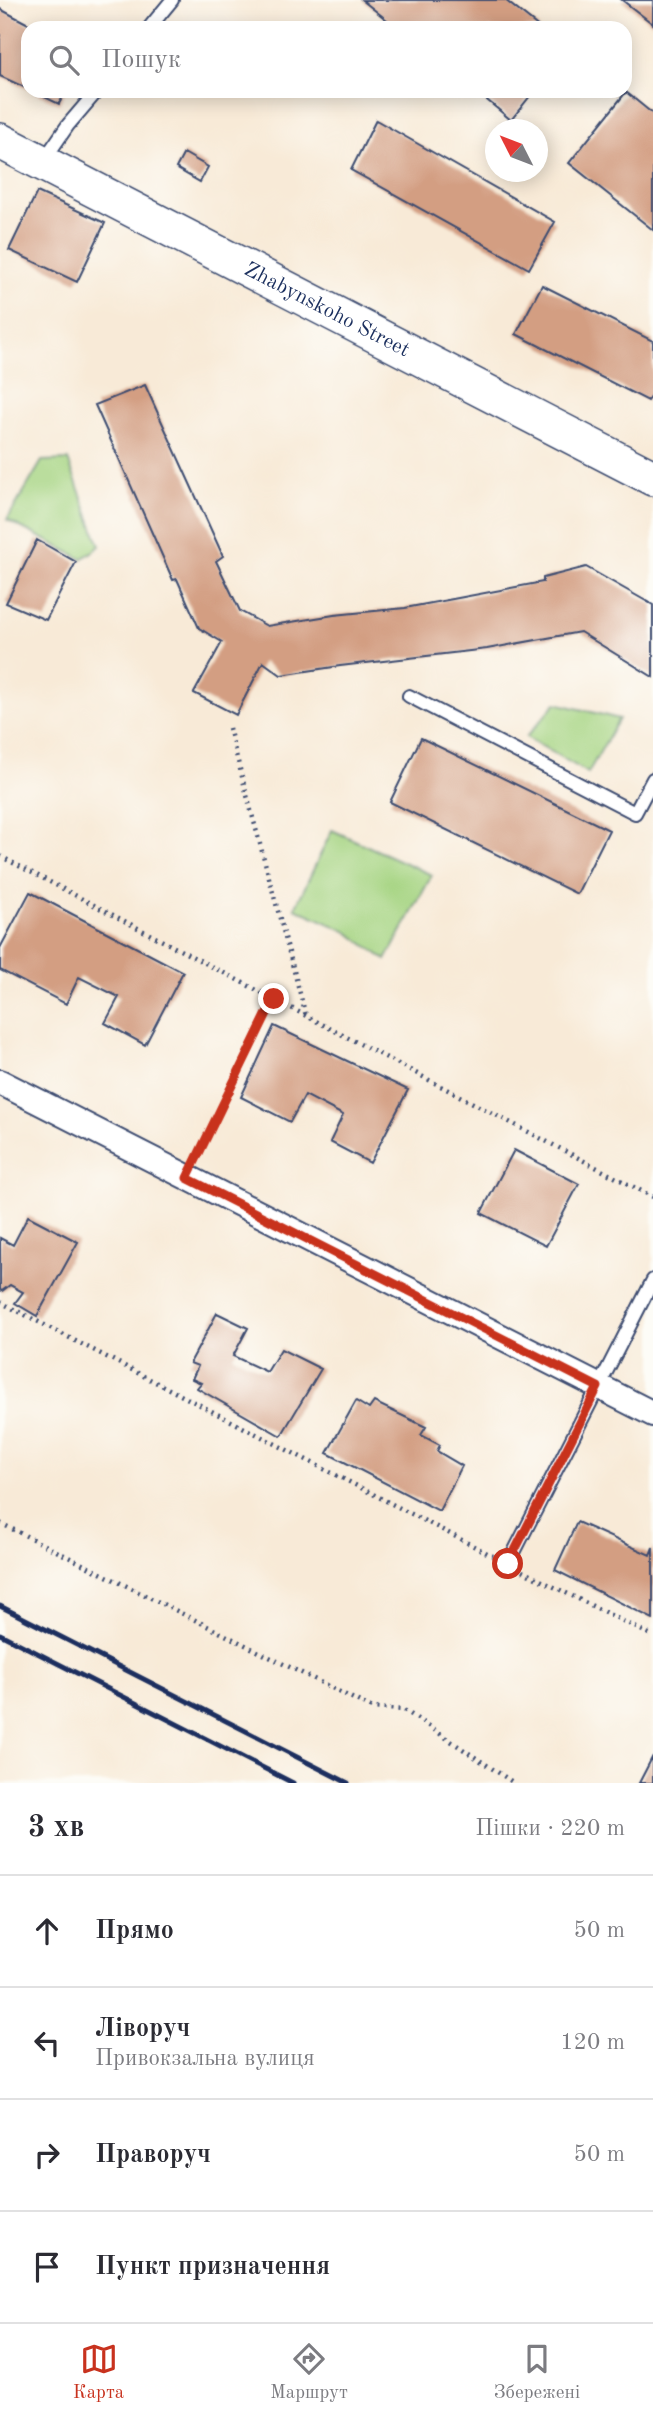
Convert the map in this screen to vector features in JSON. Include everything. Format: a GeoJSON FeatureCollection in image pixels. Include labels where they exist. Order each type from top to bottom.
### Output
{"type":"FeatureCollection","features":[{"type":"Feature","properties":{"kind":"street","name":"Zhabynskoho Street"},"geometry":{"type":"LineString","coordinates":[[0,141],[653,478]]}},
{"type":"Feature","properties":{"kind":"street"},"geometry":{"type":"LineString","coordinates":[[0,1082],[653,1414]]}},
{"type":"Feature","properties":{"kind":"lane"},"geometry":{"type":"LineString","coordinates":[[155,21],[172,0]]}},
{"type":"Feature","properties":{"kind":"lane"},"geometry":{"type":"LineString","coordinates":[[43,163],[68,125],[91,98]]}},
{"type":"Feature","properties":{"kind":"lane"},"geometry":{"type":"LineString","coordinates":[[409,696],[635,813],[653,779]]}},
{"type":"Feature","properties":{"kind":"lane"},"geometry":{"type":"LineString","coordinates":[[508,1564],[653,1280]]}},
{"type":"Feature","properties":{"kind":"path"},"geometry":{"type":"LineString","coordinates":[[229,728],[306,1016]]}},
{"type":"Feature","properties":{"kind":"path"},"geometry":{"type":"LineString","coordinates":[[0,856],[653,1197]]}},
{"type":"Feature","properties":{"kind":"path"},"geometry":{"type":"LineString","coordinates":[[187,1178],[274,999]]}},
{"type":"Feature","properties":{"kind":"path"},"geometry":{"type":"LineString","coordinates":[[0,1302],[653,1636]]}},
{"type":"Feature","properties":{"kind":"path"},"geometry":{"type":"LineString","coordinates":[[0,1523],[372,1708],[404,1710],[514,1783]]}},
{"type":"Feature","properties":{"kind":"green space"},"geometry":{"type":"Polygon","coordinates":[[[68,460],[100,546],[82,559],[7,520],[42,461],[68,460]]]}},
{"type":"Feature","properties":{"kind":"green space"},"geometry":{"type":"Polygon","coordinates":[[[556,703],[619,719],[588,773],[526,737],[556,703]]]}},
{"type":"Feature","properties":{"kind":"green space"},"geometry":{"type":"Polygon","coordinates":[[[332,830],[432,875],[386,960],[346,931],[295,908],[332,830]]]}},
{"type":"Feature","properties":{"kind":"building"},"geometry":{"type":"Polygon","coordinates":[[[362,0],[505,0],[531,21],[388,21],[362,0]]]}},
{"type":"Feature","properties":{"kind":"building"},"geometry":{"type":"Polygon","coordinates":[[[622,0],[653,0],[653,24],[622,0]]]}},
{"type":"Feature","properties":{"kind":"building"},"geometry":{"type":"Polygon","coordinates":[[[0,9],[23,21],[21,86],[0,76],[0,9]]]}},
{"type":"Feature","properties":{"kind":"building"},"geometry":{"type":"Polygon","coordinates":[[[632,97],[653,114],[653,230],[569,163],[621,98],[632,97]]]}},
{"type":"Feature","properties":{"kind":"building"},"geometry":{"type":"Polygon","coordinates":[[[47,98],[62,98],[59,104],[47,98]]]}},
{"type":"Feature","properties":{"kind":"building"},"geometry":{"type":"Polygon","coordinates":[[[484,98],[528,98],[510,119],[484,98]]]}},
{"type":"Feature","properties":{"kind":"building"},"geometry":{"type":"Polygon","coordinates":[[[376,120],[555,222],[529,269],[351,170],[376,120]]]}},
{"type":"Feature","properties":{"kind":"building"},"geometry":{"type":"Polygon","coordinates":[[[184,153],[208,167],[200,182],[176,168],[184,153]]]}},
{"type":"Feature","properties":{"kind":"building"},"geometry":{"type":"Polygon","coordinates":[[[37,192],[105,223],[77,282],[9,250],[37,192]]]}},
{"type":"Feature","properties":{"kind":"building"},"geometry":{"type":"Polygon","coordinates":[[[542,285],[653,341],[653,391],[648,401],[516,334],[542,285]]]}},
{"type":"Feature","properties":{"kind":"building"},"geometry":{"type":"Polygon","coordinates":[[[145,385],[223,556],[216,561],[240,611],[267,626],[334,615],[405,608],[543,582],[543,578],[586,567],[653,605],[653,677],[580,632],[487,649],[281,675],[263,662],[236,715],[194,693],[222,642],[199,628],[177,579],[173,580],[95,405],[145,385]]]}},
{"type":"Feature","properties":{"kind":"building"},"geometry":{"type":"Polygon","coordinates":[[[37,540],[76,562],[46,620],[6,603],[37,540]]]}},
{"type":"Feature","properties":{"kind":"building"},"geometry":{"type":"Polygon","coordinates":[[[421,738],[609,830],[577,894],[390,802],[421,738]]]}},
{"type":"Feature","properties":{"kind":"building"},"geometry":{"type":"Polygon","coordinates":[[[30,892],[183,972],[145,1045],[105,1023],[119,997],[79,977],[66,1004],[0,970],[0,948],[30,892]]]}},
{"type":"Feature","properties":{"kind":"building"},"geometry":{"type":"Polygon","coordinates":[[[274,1026],[408,1090],[370,1163],[330,1142],[343,1115],[305,1095],[290,1122],[241,1097],[274,1026]]]}},
{"type":"Feature","properties":{"kind":"building"},"geometry":{"type":"Polygon","coordinates":[[[514,1150],[579,1184],[546,1246],[481,1213],[514,1150]]]}},
{"type":"Feature","properties":{"kind":"building"},"geometry":{"type":"Polygon","coordinates":[[[28,1216],[78,1242],[37,1316],[15,1303],[23,1292],[10,1285],[0,1290],[0,1238],[13,1245],[28,1216]]]}},
{"type":"Feature","properties":{"kind":"building"},"geometry":{"type":"Polygon","coordinates":[[[217,1313],[248,1328],[233,1356],[267,1372],[281,1349],[321,1369],[281,1436],[197,1388],[201,1383],[192,1379],[198,1366],[190,1363],[217,1313]]]}},
{"type":"Feature","properties":{"kind":"building"},"geometry":{"type":"Polygon","coordinates":[[[356,1401],[369,1409],[374,1402],[426,1427],[421,1435],[440,1445],[437,1451],[462,1466],[439,1511],[327,1453],[356,1401]]]}},
{"type":"Feature","properties":{"kind":"building"},"geometry":{"type":"Polygon","coordinates":[[[577,1522],[650,1555],[653,1547],[653,1619],[555,1570],[577,1522]]]}},
{"type":"Feature","properties":{"kind":"building"},"geometry":{"type":"Polygon","coordinates":[[[653,1756],[653,1783],[639,1783],[653,1756]]]}},
{"type":"Feature","properties":{"kind":"railway"},"geometry":{"type":"LineString","coordinates":[[0,1606],[348,1783]]}},
{"type":"Feature","properties":{"kind":"railway"},"geometry":{"type":"LineString","coordinates":[[0,1634],[293,1783]]}},
{"type":"Feature","properties":{"kind":"route"},"geometry":{"type":"LineString","coordinates":[[274,999],[187,1178],[598,1387],[508,1564]]}}]}
